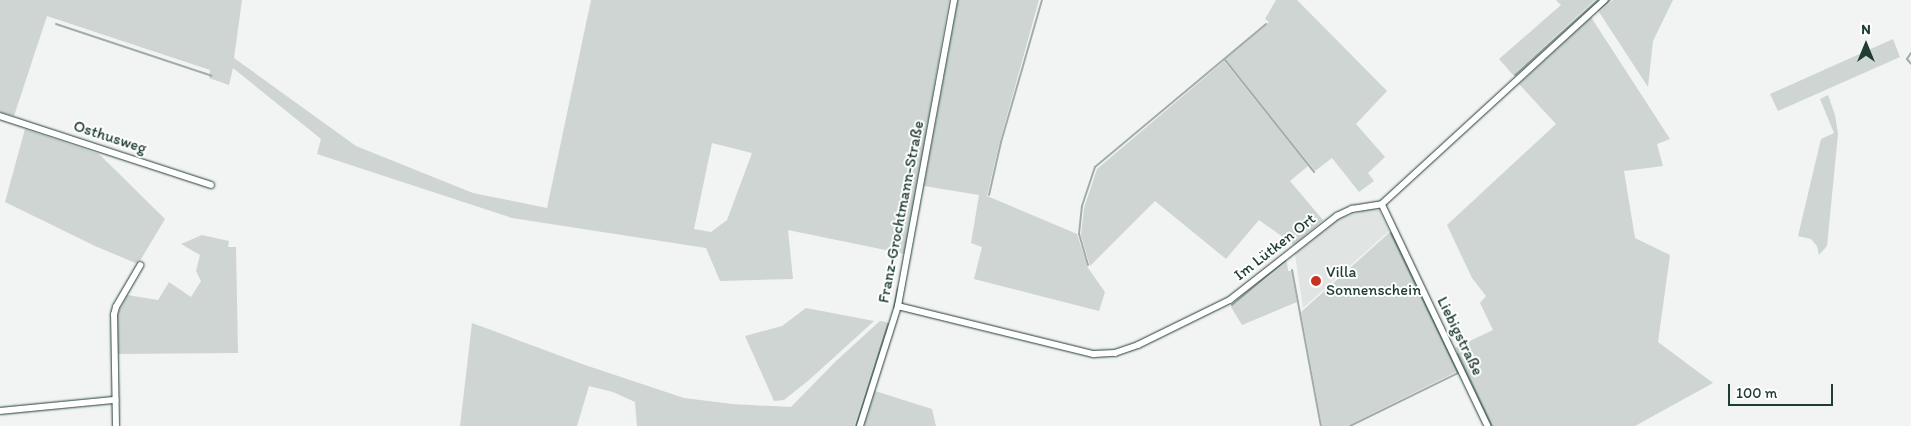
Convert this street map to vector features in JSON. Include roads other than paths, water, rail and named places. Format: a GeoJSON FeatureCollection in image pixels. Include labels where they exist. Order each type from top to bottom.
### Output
{"type":"FeatureCollection","features":[{"type":"Feature","properties":{"kind":"street","name":"Franz-Grochtmann-Straße"},"geometry":{"type":"LineString","coordinates":[[860,426],[898,306],[954,0]]}},
{"type":"Feature","properties":{"kind":"street"},"geometry":{"type":"LineString","coordinates":[[1382,204],[1605,0]]}},
{"type":"Feature","properties":{"kind":"street","name":"Osthusweg"},"geometry":{"type":"LineString","coordinates":[[0,116],[211,185]]}},
{"type":"Feature","properties":{"kind":"street","name":"Im Lütken Ort"},"geometry":{"type":"LineString","coordinates":[[898,306],[1080,351],[1101,354],[1115,353],[1170,330],[1230,300],[1338,216],[1352,208],[1382,204]]}},
{"type":"Feature","properties":{"kind":"street","name":"Liebigstraße"},"geometry":{"type":"LineString","coordinates":[[1382,204],[1488,426]]}},
{"type":"Feature","properties":{"kind":"street"},"geometry":{"type":"LineString","coordinates":[[116,426],[114,314],[116,307],[140,266]]}},
{"type":"Feature","properties":{"kind":"street"},"geometry":{"type":"LineString","coordinates":[[0,411],[115,400]]}},
{"type":"Feature","properties":{"kind":"waterway"},"geometry":{"type":"LineString","coordinates":[[989,195],[1001,142],[1042,0]]}},
{"type":"Feature","properties":{"kind":"waterway"},"geometry":{"type":"LineString","coordinates":[[1515,75],[1598,0]]}},
{"type":"Feature","properties":{"kind":"waterway"},"geometry":{"type":"LineString","coordinates":[[1598,10],[1610,0]]}},
{"type":"Feature","properties":{"kind":"waterway"},"geometry":{"type":"LineString","coordinates":[[56,24],[212,76]]}},
{"type":"Feature","properties":{"kind":"waterway"},"geometry":{"type":"LineString","coordinates":[[1088,265],[1079,234],[1082,206],[1095,167],[1266,24]]}},
{"type":"Feature","properties":{"kind":"waterway"},"geometry":{"type":"LineString","coordinates":[[1911,53],[1907,59],[1911,64]]}},
{"type":"Feature","properties":{"kind":"waterway"},"geometry":{"type":"LineString","coordinates":[[1225,60],[1314,172]]}},
{"type":"Feature","properties":{"kind":"waterway"},"geometry":{"type":"LineString","coordinates":[[1350,426],[1458,373],[1391,233]]}},
{"type":"Feature","properties":{"kind":"waterway"},"geometry":{"type":"LineString","coordinates":[[1232,305],[1285,261]]}},
{"type":"Feature","properties":{"kind":"waterway"},"geometry":{"type":"LineString","coordinates":[[1292,270],[1321,426]]}},
{"type":"Feature","properties":{"kind":"waterway"},"geometry":{"type":"LineString","coordinates":[[894,308],[898,288]]}},
{"type":"Feature","properties":{"kind":"waterway"},"geometry":{"type":"LineString","coordinates":[[856,426],[888,324]]}},
{"type":"Feature","properties":{"kind":"waterway"},"geometry":{"type":"LineString","coordinates":[[1458,354],[1492,426]]}},
{"type":"Feature","properties":{"kind":"place","name":"Villa Sonnenschein"},"geometry":{"type":"Point","coordinates":[1316,281]}}]}
